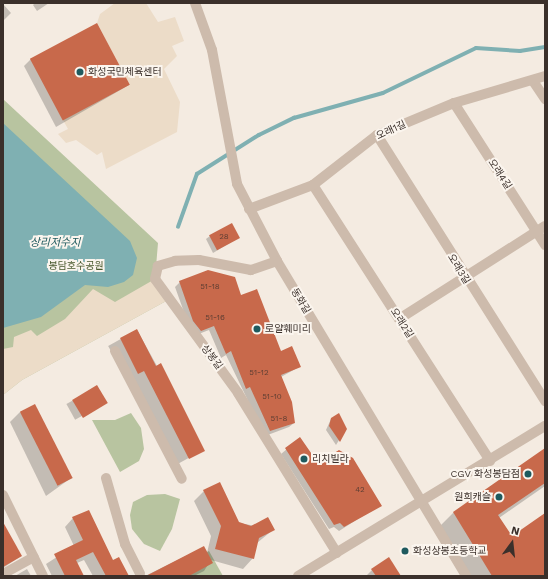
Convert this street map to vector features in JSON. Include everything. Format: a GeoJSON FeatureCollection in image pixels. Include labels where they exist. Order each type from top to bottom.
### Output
{"type":"FeatureCollection","features":[{"type":"Feature","properties":{"kind":"street","name":"동화길"},"geometry":{"type":"LineString","coordinates":[[195,3],[212,50],[230,162],[249,209],[277,261],[423,502],[466,576]]}},
{"type":"Feature","properties":{"kind":"street","name":"오래1길"},"geometry":{"type":"LineString","coordinates":[[249,209],[312,185],[377,135],[454,103],[533,81],[545,76]]}},
{"type":"Feature","properties":{"kind":"street"},"geometry":{"type":"LineString","coordinates":[[533,81],[545,99]]}},
{"type":"Feature","properties":{"kind":"street","name":"오래4길"},"geometry":{"type":"LineString","coordinates":[[454,103],[545,245]]}},
{"type":"Feature","properties":{"kind":"street","name":"오래3길"},"geometry":{"type":"LineString","coordinates":[[377,135],[465,278],[545,401]]}},
{"type":"Feature","properties":{"kind":"street","name":"오래2길"},"geometry":{"type":"LineString","coordinates":[[312,185],[490,461]]}},
{"type":"Feature","properties":{"kind":"street"},"geometry":{"type":"LineString","coordinates":[[399,319],[545,226]]}},
{"type":"Feature","properties":{"kind":"street","name":"상봉길"},"geometry":{"type":"LineString","coordinates":[[277,261],[251,270],[199,260],[175,261],[158,266],[155,279],[238,394],[337,553]]}},
{"type":"Feature","properties":{"kind":"street"},"geometry":{"type":"LineString","coordinates":[[115,351],[182,479]]}},
{"type":"Feature","properties":{"kind":"street"},"geometry":{"type":"LineString","coordinates":[[298,576],[423,502],[545,426]]}},
{"type":"Feature","properties":{"kind":"street"},"geometry":{"type":"LineString","coordinates":[[106,478],[124,544],[140,574]]}},
{"type":"Feature","properties":{"kind":"street"},"geometry":{"type":"LineString","coordinates":[[3,495],[43,576]]}},
{"type":"Feature","properties":{"kind":"street"},"geometry":{"type":"LineString","coordinates":[[3,574],[34,557]]}},
{"type":"Feature","properties":{"kind":"green space","name":"봉담호수공원"},"geometry":{"type":"Polygon","coordinates":[[[3,99],[158,243],[155,279],[168,300],[22,380],[3,395],[3,99]]]}},
{"type":"Feature","properties":{"kind":"green space"},"geometry":{"type":"Polygon","coordinates":[[[131,413],[141,428],[144,449],[139,461],[120,472],[92,420],[115,420],[131,413]]]}},
{"type":"Feature","properties":{"kind":"green space"},"geometry":{"type":"Polygon","coordinates":[[[165,494],[180,499],[172,529],[160,551],[144,544],[132,529],[130,515],[133,502],[147,495],[165,494]]]}},
{"type":"Feature","properties":{"kind":"green space"},"geometry":{"type":"Polygon","coordinates":[[[209,551],[223,576],[190,576],[184,564],[209,551]]]}},
{"type":"Feature","properties":{"kind":"shaded area"},"geometry":{"type":"Polygon","coordinates":[[[115,3],[146,3],[158,22],[175,17],[184,41],[172,46],[177,56],[164,69],[180,102],[177,132],[106,169],[102,152],[97,155],[76,140],[66,143],[58,134],[68,129],[63,120],[130,85],[97,23],[100,14],[115,3]]]}},
{"type":"Feature","properties":{"kind":"shaded area","name":"봉담호수공원"},"geometry":{"type":"Polygon","coordinates":[[[155,279],[168,300],[22,380],[3,395],[3,349],[13,347],[14,337],[31,330],[37,336],[65,319],[93,289],[115,302],[155,279]]]}},
{"type":"Feature","properties":{"kind":"water","name":"상리저수지"},"geometry":{"type":"Polygon","coordinates":[[[3,123],[130,241],[137,258],[133,275],[124,282],[108,287],[85,285],[41,317],[3,328],[3,123]]]}},
{"type":"Feature","properties":{"kind":"building","name":"화성국민체육센터"},"geometry":{"type":"Polygon","coordinates":[[[97,23],[130,85],[63,120],[30,59],[97,23]]]}},
{"type":"Feature","properties":{"kind":"building"},"geometry":{"type":"Polygon","coordinates":[[[232,223],[240,238],[217,250],[209,235],[232,223]]]}},
{"type":"Feature","properties":{"kind":"building"},"geometry":{"type":"Polygon","coordinates":[[[208,270],[235,277],[241,295],[257,289],[281,351],[292,346],[301,367],[281,375],[292,402],[295,423],[270,431],[250,387],[246,389],[231,351],[226,354],[214,326],[201,331],[193,321],[179,281],[208,270]]]}},
{"type":"Feature","properties":{"kind":"building"},"geometry":{"type":"Polygon","coordinates":[[[137,329],[156,366],[161,363],[205,451],[189,459],[144,371],[138,374],[120,338],[137,329]]]}},
{"type":"Feature","properties":{"kind":"building"},"geometry":{"type":"Polygon","coordinates":[[[97,385],[108,403],[83,418],[72,400],[97,385]]]}},
{"type":"Feature","properties":{"kind":"building"},"geometry":{"type":"Polygon","coordinates":[[[35,404],[73,478],[58,486],[20,412],[35,404]]]}},
{"type":"Feature","properties":{"kind":"building"},"geometry":{"type":"Polygon","coordinates":[[[339,413],[347,429],[340,442],[329,426],[331,418],[339,413]]]}},
{"type":"Feature","properties":{"kind":"building"},"geometry":{"type":"Polygon","coordinates":[[[300,437],[318,463],[339,450],[353,458],[382,506],[344,527],[340,523],[334,525],[285,448],[300,437]]]}},
{"type":"Feature","properties":{"kind":"building","name":"원희캐슬"},"geometry":{"type":"Polygon","coordinates":[[[545,448],[545,483],[498,515],[512,536],[545,513],[545,576],[492,576],[453,512],[545,448]]]}},
{"type":"Feature","properties":{"kind":"building"},"geometry":{"type":"Polygon","coordinates":[[[220,482],[239,522],[251,526],[268,517],[275,530],[259,538],[254,559],[215,549],[221,526],[203,490],[220,482]]]}},
{"type":"Feature","properties":{"kind":"building"},"geometry":{"type":"Polygon","coordinates":[[[89,510],[113,560],[119,557],[129,576],[106,576],[93,552],[76,560],[84,576],[65,576],[54,554],[83,540],[72,517],[89,510]]]}},
{"type":"Feature","properties":{"kind":"building"},"geometry":{"type":"Polygon","coordinates":[[[3,522],[22,556],[3,567],[3,522]]]}},
{"type":"Feature","properties":{"kind":"building"},"geometry":{"type":"Polygon","coordinates":[[[204,546],[213,563],[189,576],[146,576],[204,546]]]}},
{"type":"Feature","properties":{"kind":"building"},"geometry":{"type":"Polygon","coordinates":[[[389,557],[401,576],[376,576],[371,569],[389,557]]]}},
{"type":"Feature","properties":{"kind":"waterway"},"geometry":{"type":"LineString","coordinates":[[178,227],[197,174],[259,135],[294,118],[383,93],[476,48],[520,51],[545,47]]}},
{"type":"Feature","properties":{"kind":"place","name":"화성국민체육센터"},"geometry":{"type":"Point","coordinates":[80,72]}},
{"type":"Feature","properties":{"kind":"place","name":"로얄훼미리"},"geometry":{"type":"Point","coordinates":[257,329]}},
{"type":"Feature","properties":{"kind":"place","name":"리치빌라"},"geometry":{"type":"Point","coordinates":[304,459]}},
{"type":"Feature","properties":{"kind":"place","name":"CGV 화성봉담점"},"geometry":{"type":"Point","coordinates":[528,474]}},
{"type":"Feature","properties":{"kind":"place","name":"원희캐슬"},"geometry":{"type":"Point","coordinates":[499,497]}},
{"type":"Feature","properties":{"kind":"place","name":"화성상봉초등학교"},"geometry":{"type":"Point","coordinates":[405,551]}}]}
